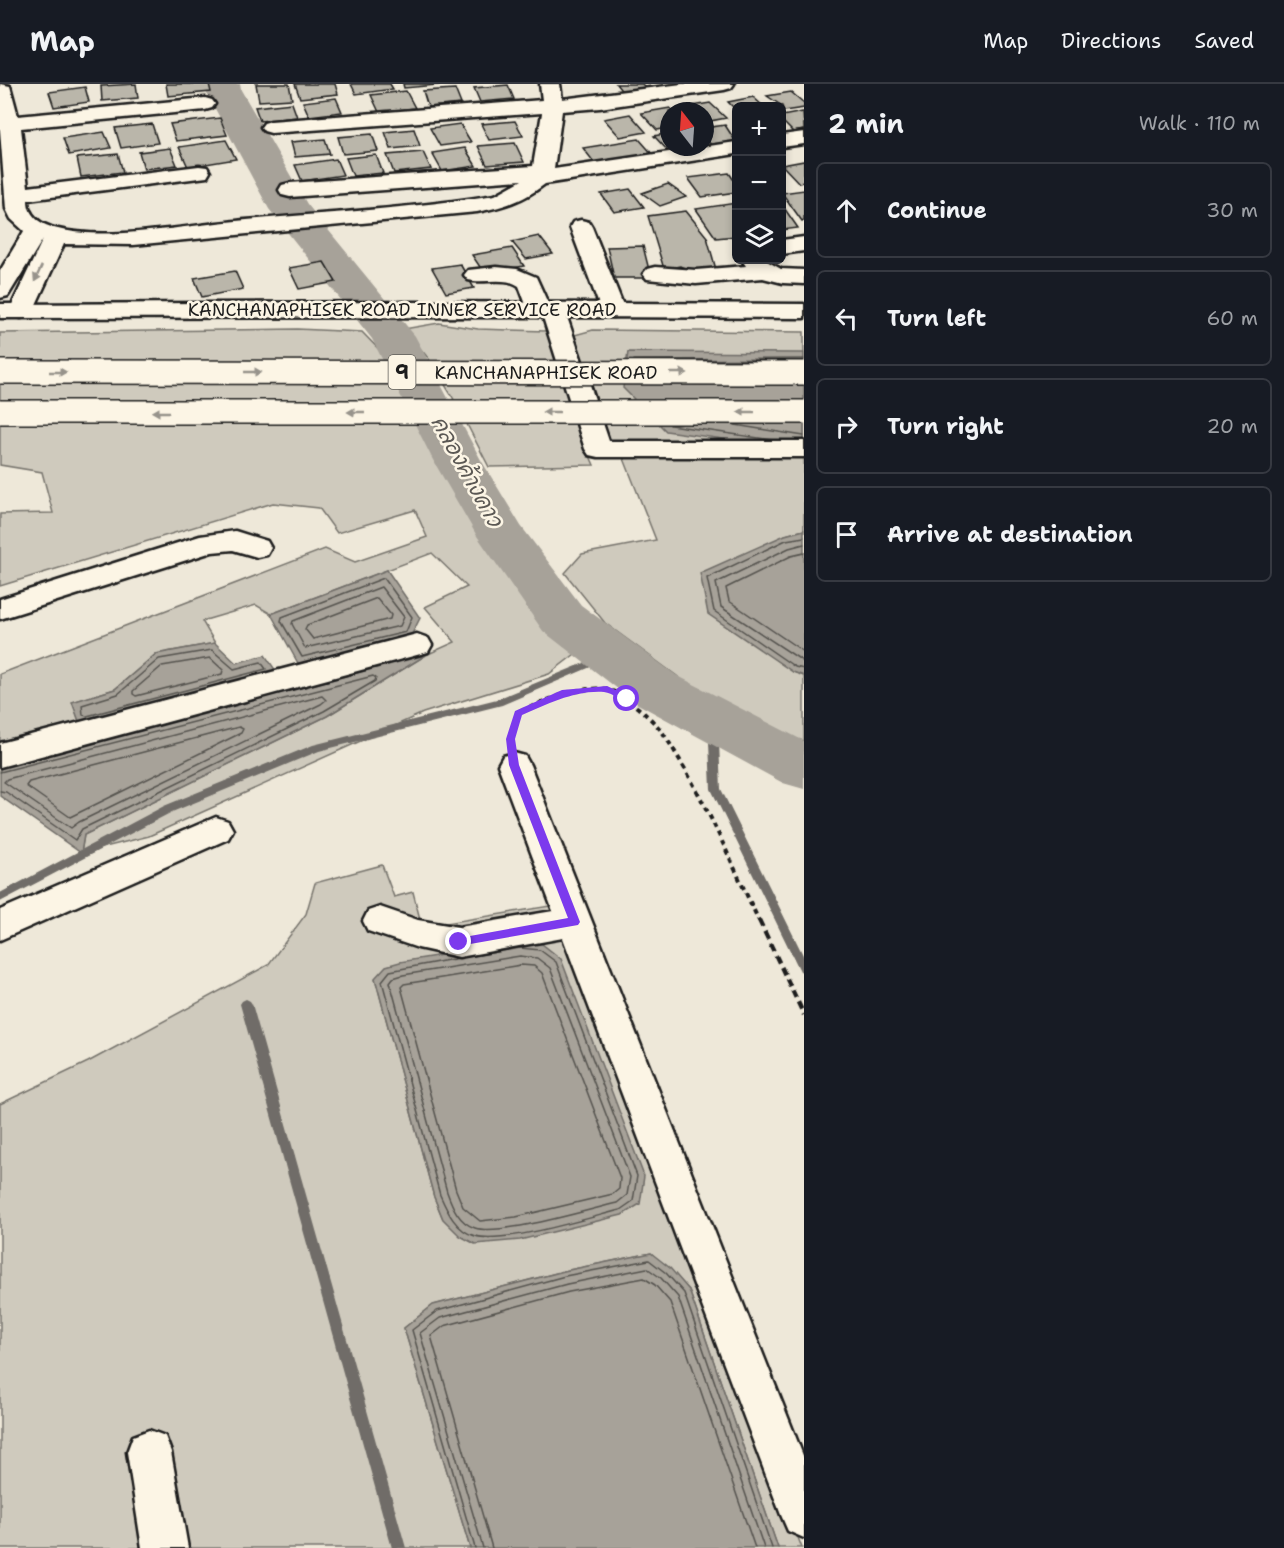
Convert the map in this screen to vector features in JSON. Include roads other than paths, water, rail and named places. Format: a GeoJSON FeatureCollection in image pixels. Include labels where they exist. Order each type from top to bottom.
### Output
{"type":"FeatureCollection","features":[{"type":"Feature","properties":{"kind":"main road"},"geometry":{"type":"LineString","coordinates":[[271,127],[551,94],[600,102],[724,84]]}},
{"type":"Feature","properties":{"kind":"main road"},"geometry":{"type":"LineString","coordinates":[[0,86],[17,195],[16,207],[19,215],[46,233],[93,239],[133,238],[423,212],[501,201],[522,191],[541,175],[551,94]]}},
{"type":"Feature","properties":{"kind":"main road"},"geometry":{"type":"LineString","coordinates":[[5,123],[205,104]]}},
{"type":"Feature","properties":{"kind":"main road"},"geometry":{"type":"LineString","coordinates":[[786,140],[804,138]]}},
{"type":"Feature","properties":{"kind":"main road"},"geometry":{"type":"LineString","coordinates":[[290,190],[541,175],[732,149]]}},
{"type":"Feature","properties":{"kind":"main road"},"geometry":{"type":"LineString","coordinates":[[17,195],[199,172]]}},
{"type":"Feature","properties":{"kind":"main road"},"geometry":{"type":"LineString","coordinates":[[581,227],[613,310]]}},
{"type":"Feature","properties":{"kind":"main road"},"geometry":{"type":"LineString","coordinates":[[0,291],[10,253],[46,233]]}},
{"type":"Feature","properties":{"kind":"main road"},"geometry":{"type":"LineString","coordinates":[[10,311],[46,233]]}},
{"type":"Feature","properties":{"kind":"main road"},"geometry":{"type":"LineString","coordinates":[[786,246],[804,244]]}},
{"type":"Feature","properties":{"kind":"main road"},"geometry":{"type":"LineString","coordinates":[[655,274],[700,278],[759,265],[782,276],[804,277]]}},
{"type":"Feature","properties":{"kind":"main road"},"geometry":{"type":"LineString","coordinates":[[476,275],[513,276],[528,282],[546,310],[598,449],[804,449]]}},
{"type":"Feature","properties":{"kind":"main road","name":"KANCHANAPHISEK ROAD INNER SERVICE ROAD"},"geometry":{"type":"LineString","coordinates":[[10,311],[417,309],[804,311]]}},
{"type":"Feature","properties":{"kind":"main road","name":"KANCHANAPHISEK ROAD"},"geometry":{"type":"LineString","coordinates":[[0,372],[804,373]]}},
{"type":"Feature","properties":{"kind":"main road","name":"KANCHANAPHISEK ROAD"},"geometry":{"type":"LineString","coordinates":[[0,412],[804,412]]}},
{"type":"Feature","properties":{"kind":"main road"},"geometry":{"type":"LineString","coordinates":[[0,609],[210,543],[235,540],[257,548]]}},
{"type":"Feature","properties":{"kind":"main road"},"geometry":{"type":"LineString","coordinates":[[0,755],[417,645]]}},
{"type":"Feature","properties":{"kind":"main road"},"geometry":{"type":"LineString","coordinates":[[514,765],[804,1515]]}},
{"type":"Feature","properties":{"kind":"main road"},"geometry":{"type":"LineString","coordinates":[[0,926],[216,830]]}},
{"type":"Feature","properties":{"kind":"main road"},"geometry":{"type":"LineString","coordinates":[[380,921],[418,934],[459,942],[575,922]]}},
{"type":"Feature","properties":{"kind":"main road"},"geometry":{"type":"LineString","coordinates":[[149,1452],[165,1548]]}},
{"type":"Feature","properties":{"kind":"water"},"geometry":{"type":"Polygon","coordinates":[[[628,352],[804,353],[804,450],[666,431],[623,388],[628,352]]]}},
{"type":"Feature","properties":{"kind":"water"},"geometry":{"type":"Polygon","coordinates":[[[804,530],[804,676],[793,672],[708,614],[700,573],[785,535],[804,530]]]}},
{"type":"Feature","properties":{"kind":"water"},"geometry":{"type":"Polygon","coordinates":[[[387,570],[420,618],[410,638],[299,665],[271,614],[387,570]]]}},
{"type":"Feature","properties":{"kind":"water"},"geometry":{"type":"Polygon","coordinates":[[[215,643],[236,663],[265,655],[278,674],[80,724],[72,702],[115,689],[156,654],[215,643]]]}},
{"type":"Feature","properties":{"kind":"water"},"geometry":{"type":"Polygon","coordinates":[[[426,655],[327,716],[84,835],[81,853],[0,796],[0,766],[426,655]]]}},
{"type":"Feature","properties":{"kind":"water"},"geometry":{"type":"Polygon","coordinates":[[[520,942],[542,944],[561,959],[644,1176],[640,1204],[622,1215],[520,1240],[475,1244],[460,1236],[443,1219],[434,1197],[375,978],[386,966],[400,962],[520,942]]]}},
{"type":"Feature","properties":{"kind":"water"},"geometry":{"type":"Polygon","coordinates":[[[651,1253],[670,1268],[689,1290],[778,1548],[470,1548],[404,1328],[433,1305],[564,1271],[651,1253]]]}},
{"type":"Feature","properties":{"kind":"waterway","name":"คลองค้างคาว"},"geometry":{"type":"LineString","coordinates":[[222,84],[223,90],[289,209],[393,336],[457,460],[502,536],[562,618],[656,689],[804,767]]}},
{"type":"Feature","properties":{"kind":"waterway"},"geometry":{"type":"LineString","coordinates":[[0,898],[168,809],[317,748],[499,702],[611,655]]}},
{"type":"Feature","properties":{"kind":"waterway"},"geometry":{"type":"LineString","coordinates":[[713,719],[716,789],[804,968]]}},
{"type":"Feature","properties":{"kind":"waterway"},"geometry":{"type":"LineString","coordinates":[[246,1004],[399,1548]]}}]}
